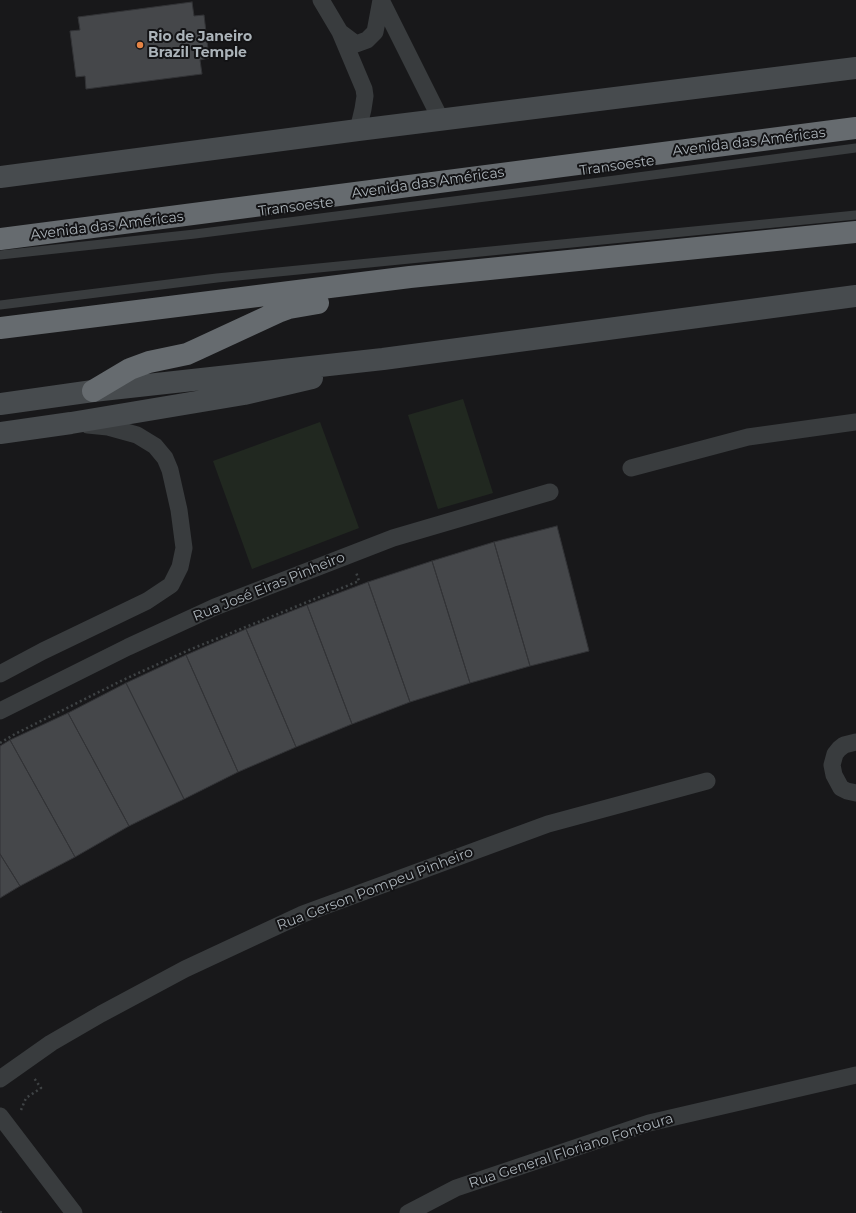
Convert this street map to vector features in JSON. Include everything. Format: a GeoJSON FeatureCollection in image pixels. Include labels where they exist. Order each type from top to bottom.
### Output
{"type":"FeatureCollection","features":[{"type":"Feature","properties":{"kind":"highway","name":"Avenida das Américas"},"geometry":{"type":"LineString","coordinates":[[0,239],[856,128]]}},
{"type":"Feature","properties":{"kind":"highway"},"geometry":{"type":"LineString","coordinates":[[0,328],[410,277],[856,232]]}},
{"type":"Feature","properties":{"kind":"highway"},"geometry":{"type":"LineString","coordinates":[[93,391],[130,369],[149,362],[187,354],[278,312],[301,305],[364,296],[410,277]]}},
{"type":"Feature","properties":{"kind":"main road"},"geometry":{"type":"LineString","coordinates":[[0,177],[358,130],[856,68]]}},
{"type":"Feature","properties":{"kind":"main road"},"geometry":{"type":"LineString","coordinates":[[0,404],[93,391],[384,359],[856,296]]}},
{"type":"Feature","properties":{"kind":"main road"},"geometry":{"type":"LineString","coordinates":[[0,433],[72,423],[244,394],[384,359]]}},
{"type":"Feature","properties":{"kind":"street"},"geometry":{"type":"LineString","coordinates":[[321,0],[340,32],[364,89],[363,109],[358,130]]}},
{"type":"Feature","properties":{"kind":"street"},"geometry":{"type":"LineString","coordinates":[[340,32],[356,44],[367,40],[375,32],[381,0]]}},
{"type":"Feature","properties":{"kind":"street"},"geometry":{"type":"LineString","coordinates":[[381,0],[441,120]]}},
{"type":"Feature","properties":{"kind":"street"},"geometry":{"type":"LineString","coordinates":[[631,468],[748,437],[856,422]]}},
{"type":"Feature","properties":{"kind":"street"},"geometry":{"type":"LineString","coordinates":[[0,674],[43,651],[147,601],[171,585],[180,567],[184,548],[170,470],[165,458],[155,446],[137,435],[108,427],[72,423]]}},
{"type":"Feature","properties":{"kind":"street","name":"Rua José Eiras Pinheiro"},"geometry":{"type":"LineString","coordinates":[[0,712],[128,647],[215,607],[393,538],[550,492]]}},
{"type":"Feature","properties":{"kind":"street"},"geometry":{"type":"LineString","coordinates":[[856,742],[844,745],[835,754],[832,765],[834,775],[841,788],[856,793]]}},
{"type":"Feature","properties":{"kind":"street","name":"Rua Gerson Pompeu Pinheiro"},"geometry":{"type":"LineString","coordinates":[[0,1079],[24,1062],[101,1014],[164,980],[303,914],[548,824],[707,781]]}},
{"type":"Feature","properties":{"kind":"street","name":"Rua General Floriano Fontoura"},"geometry":{"type":"LineString","coordinates":[[408,1213],[456,1188],[649,1123],[856,1075]]}},
{"type":"Feature","properties":{"kind":"street"},"geometry":{"type":"LineString","coordinates":[[0,1116],[74,1213]]}},
{"type":"Feature","properties":{"kind":"lane","name":"Transoeste"},"geometry":{"type":"LineString","coordinates":[[0,255],[210,232],[856,148]]}},
{"type":"Feature","properties":{"kind":"lane"},"geometry":{"type":"LineString","coordinates":[[0,305],[217,278],[856,215]]}},
{"type":"Feature","properties":{"kind":"path"},"geometry":{"type":"LineString","coordinates":[[0,743],[123,680],[183,653],[359,581],[350,555]]}},
{"type":"Feature","properties":{"kind":"path"},"geometry":{"type":"LineString","coordinates":[[21,1116],[21,1108],[26,1098],[41,1088],[24,1062]]}},
{"type":"Feature","properties":{"kind":"path"},"geometry":{"type":"LineString","coordinates":[[0,1212],[5,1213]]}},
{"type":"Feature","properties":{"kind":"shaded area"},"geometry":{"type":"Polygon","coordinates":[[[463,399],[493,493],[438,509],[408,415],[463,399]]]}},
{"type":"Feature","properties":{"kind":"shaded area"},"geometry":{"type":"Polygon","coordinates":[[[320,422],[359,528],[252,569],[213,461],[320,422]]]}},
{"type":"Feature","properties":{"kind":"building","name":"Rio de Janeiro Brazil Temple"},"geometry":{"type":"Polygon","coordinates":[[[192,2],[194,16],[204,15],[209,58],[200,60],[202,74],[86,89],[85,76],[76,77],[70,31],[80,30],[78,17],[192,2]]]}},
{"type":"Feature","properties":{"kind":"building"},"geometry":{"type":"Polygon","coordinates":[[[557,526],[589,651],[530,666],[494,542],[557,526]]]}},
{"type":"Feature","properties":{"kind":"building"},"geometry":{"type":"Polygon","coordinates":[[[494,542],[530,666],[470,683],[432,561],[494,542]]]}},
{"type":"Feature","properties":{"kind":"building"},"geometry":{"type":"Polygon","coordinates":[[[432,561],[470,683],[410,702],[368,582],[432,561]]]}},
{"type":"Feature","properties":{"kind":"building"},"geometry":{"type":"Polygon","coordinates":[[[368,582],[410,702],[352,724],[307,605],[368,582]]]}},
{"type":"Feature","properties":{"kind":"building"},"geometry":{"type":"Polygon","coordinates":[[[307,605],[352,724],[296,747],[246,629],[307,605]]]}},
{"type":"Feature","properties":{"kind":"building"},"geometry":{"type":"Polygon","coordinates":[[[246,629],[296,747],[238,772],[186,655],[246,629]]]}},
{"type":"Feature","properties":{"kind":"building"},"geometry":{"type":"Polygon","coordinates":[[[186,655],[238,772],[184,799],[126,683],[186,655]]]}},
{"type":"Feature","properties":{"kind":"building"},"geometry":{"type":"Polygon","coordinates":[[[126,683],[184,799],[129,826],[68,713],[126,683]]]}},
{"type":"Feature","properties":{"kind":"building"},"geometry":{"type":"Polygon","coordinates":[[[68,713],[129,826],[75,857],[10,740],[68,713]]]}},
{"type":"Feature","properties":{"kind":"building"},"geometry":{"type":"Polygon","coordinates":[[[10,740],[75,857],[20,886],[0,854],[0,746],[10,740]]]}},
{"type":"Feature","properties":{"kind":"building"},"geometry":{"type":"Polygon","coordinates":[[[0,854],[20,886],[0,898],[0,854]]]}},
{"type":"Feature","properties":{"kind":"place","name":"Rio de Janeiro Brazil Temple"},"geometry":{"type":"Point","coordinates":[140,45]}}]}
